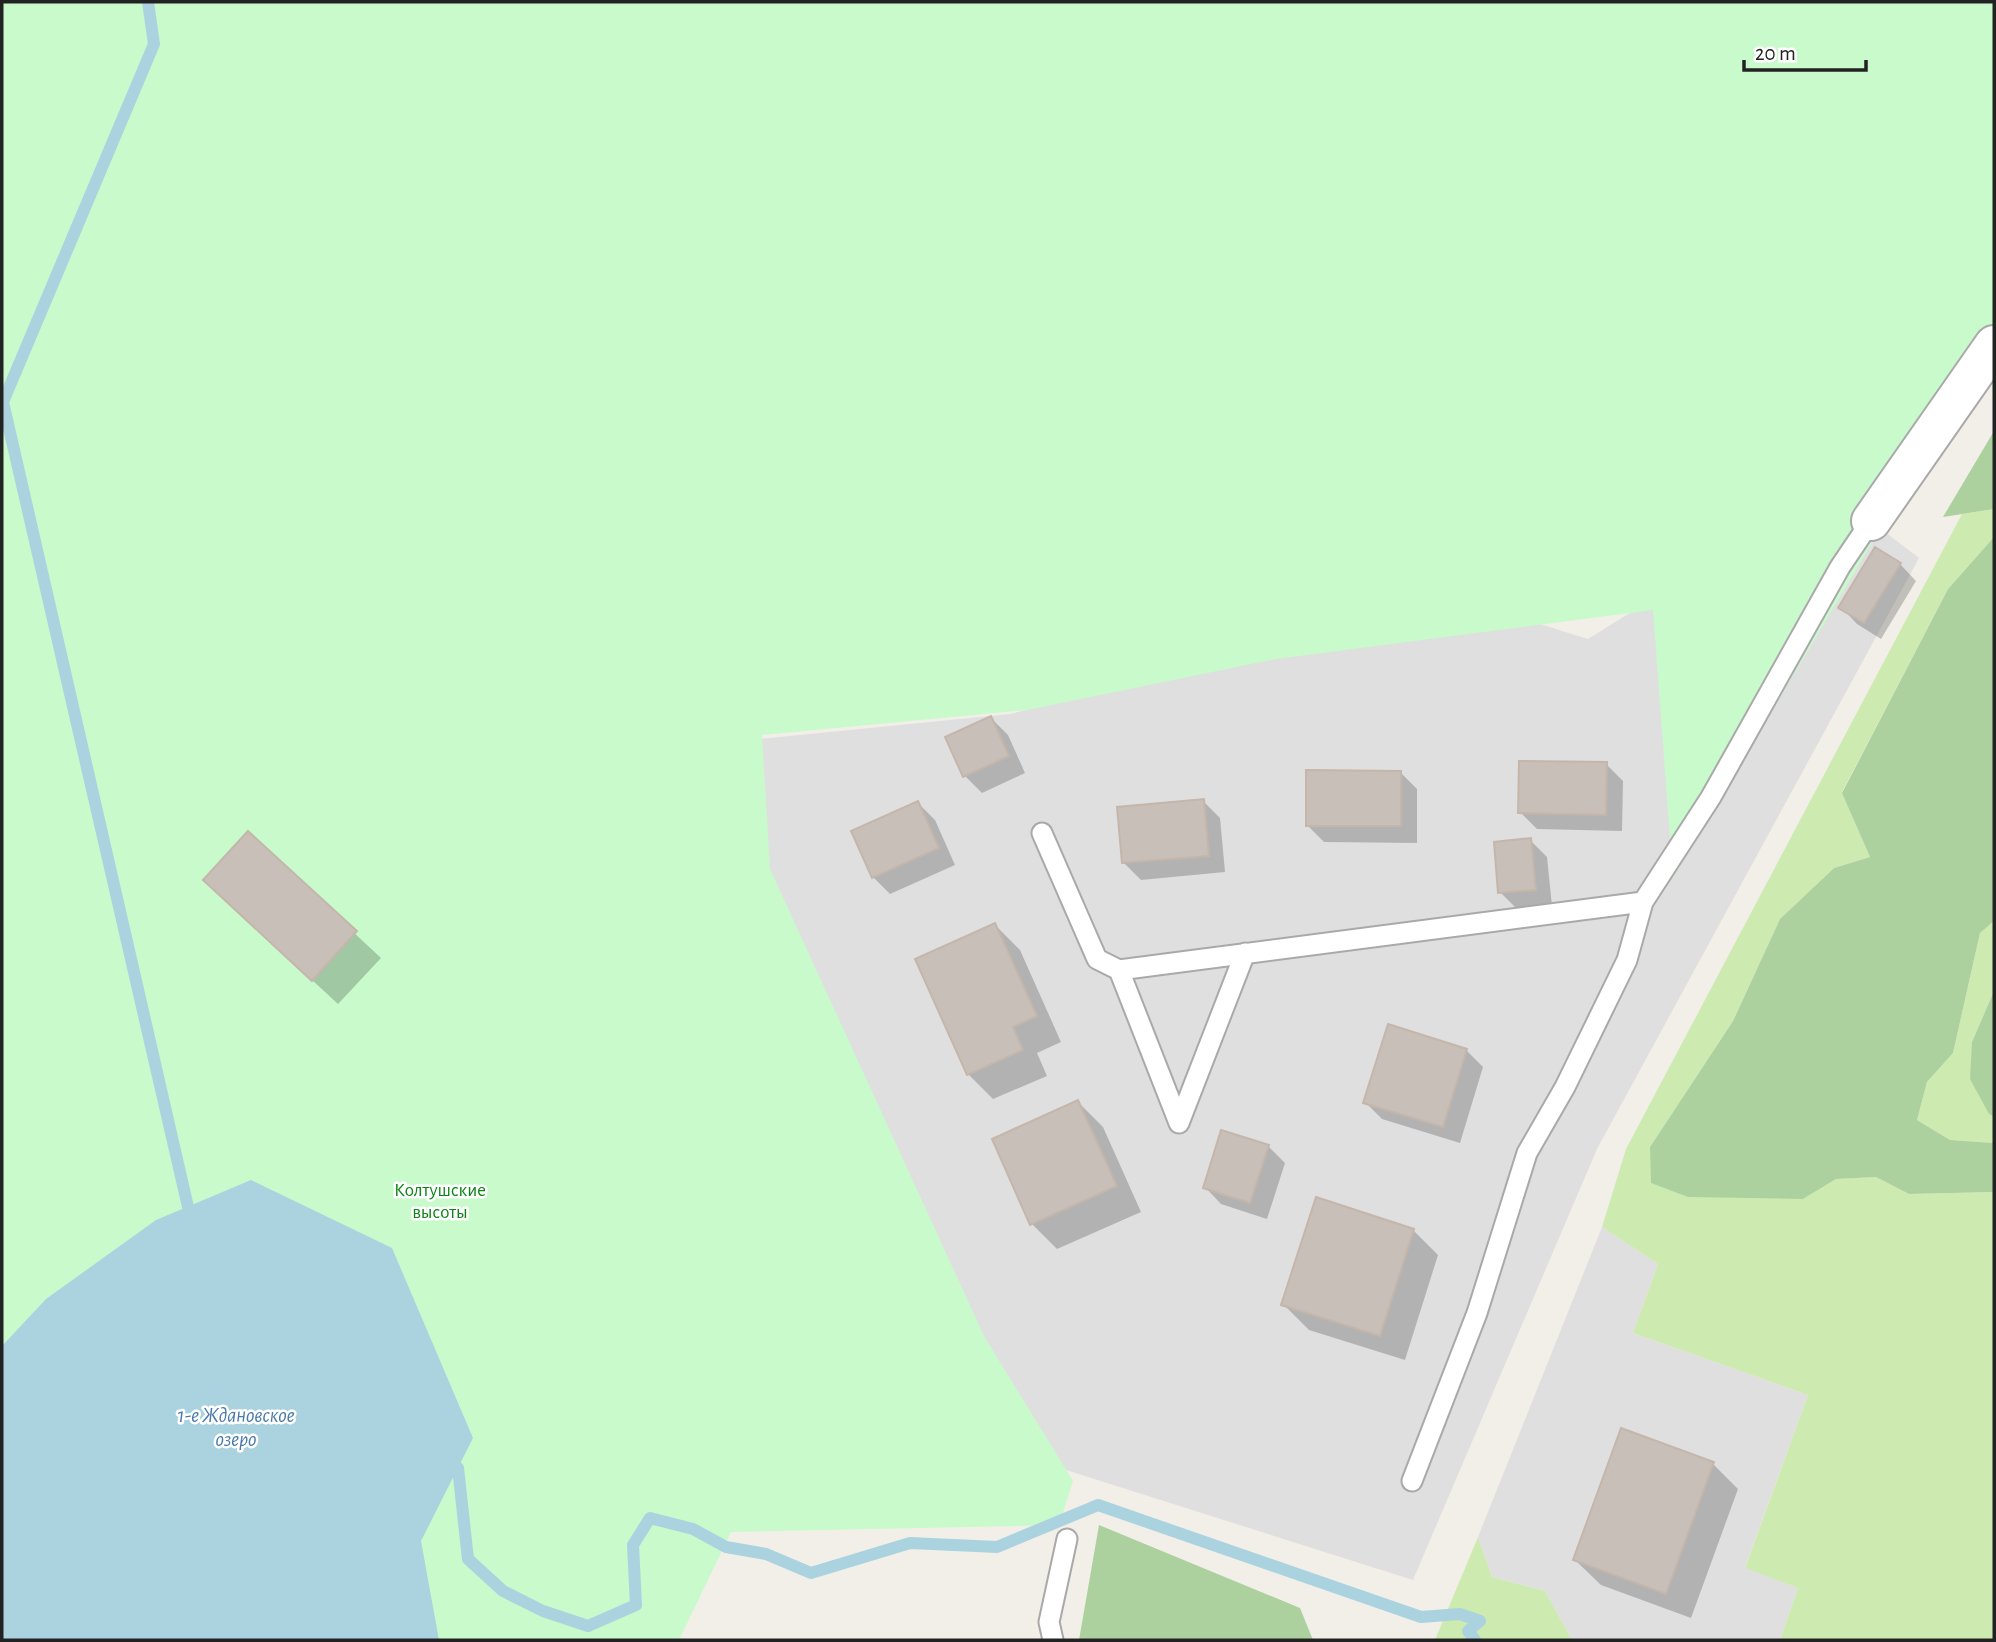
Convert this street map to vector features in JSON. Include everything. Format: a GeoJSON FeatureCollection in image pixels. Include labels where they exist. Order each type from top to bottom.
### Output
{"type":"FeatureCollection","features":[{"type":"Feature","properties":{"kind":"street"},"geometry":{"type":"LineString","coordinates":[[1871,521],[1994,345]]}},
{"type":"Feature","properties":{"kind":"lane"},"geometry":{"type":"LineString","coordinates":[[1412,1481],[1477,1313],[1527,1153],[1565,1087],[1627,960],[1643,902],[1712,797],[1840,568],[1871,521]]}},
{"type":"Feature","properties":{"kind":"lane"},"geometry":{"type":"LineString","coordinates":[[1042,833],[1097,959],[1119,970],[1643,902]]}},
{"type":"Feature","properties":{"kind":"lane"},"geometry":{"type":"LineString","coordinates":[[1119,970],[1179,1123],[1245,953]]}},
{"type":"Feature","properties":{"kind":"lane"},"geometry":{"type":"LineString","coordinates":[[1053,1640],[1049,1622],[1067,1539]]}},
{"type":"Feature","properties":{"kind":"shaded area"},"geometry":{"type":"Polygon","coordinates":[[[1829,489],[1919,558],[1597,1149],[1413,1580],[1066,1470],[978,1398],[737,867],[730,742],[1010,714],[1251,657],[1453,597],[1588,639],[1829,489]]]}},
{"type":"Feature","properties":{"kind":"shaded area"},"geometry":{"type":"Polygon","coordinates":[[[1602,1227],[1658,1264],[1633,1333],[1808,1395],[1745,1567],[1798,1588],[1780,1640],[1572,1640],[1545,1591],[1492,1577],[1478,1537],[1602,1227]]]}},
{"type":"Feature","properties":{"kind":"green space","name":"Колтушские высоты"},"geometry":{"type":"Polygon","coordinates":[[[2,2],[1994,2],[1994,355],[1914,472],[1673,878],[1653,610],[1276,659],[1027,710],[762,735],[770,869],[984,1336],[1073,1481],[1059,1525],[731,1532],[679,1640],[2,1640],[2,2]]]}},
{"type":"Feature","properties":{"kind":"green space"},"geometry":{"type":"Polygon","coordinates":[[[1994,431],[1994,509],[1943,517],[1994,431]]]}},
{"type":"Feature","properties":{"kind":"green space"},"geometry":{"type":"Polygon","coordinates":[[[1994,509],[1994,537],[1948,589],[1842,792],[1870,857],[1834,868],[1780,919],[1733,1021],[1650,1147],[1803,1199],[1836,1179],[1876,1177],[1909,1194],[1994,1192],[1994,1640],[1780,1640],[1798,1588],[1745,1568],[1808,1395],[1633,1333],[1658,1264],[1602,1227],[1626,1149],[1962,514],[1994,509]]]}},
{"type":"Feature","properties":{"kind":"green space"},"geometry":{"type":"Polygon","coordinates":[[[1994,537],[1994,921],[1980,933],[1953,1053],[1927,1082],[1917,1120],[1950,1140],[1994,1143],[1994,1192],[1909,1194],[1876,1177],[1836,1179],[1803,1199],[1688,1197],[1651,1183],[1650,1147],[1733,1021],[1780,919],[1834,868],[1870,857],[1842,793],[1948,589],[1994,537]]]}},
{"type":"Feature","properties":{"kind":"green space"},"geometry":{"type":"Polygon","coordinates":[[[1994,921],[1994,991],[1972,1042],[1989,1114],[1994,1117],[1994,1143],[1950,1140],[1917,1120],[1927,1082],[1953,1053],[1980,933],[1994,921]]]}},
{"type":"Feature","properties":{"kind":"green space"},"geometry":{"type":"Polygon","coordinates":[[[1994,991],[1994,1117],[1989,1114],[1970,1079],[1972,1042],[1994,991]]]}},
{"type":"Feature","properties":{"kind":"green space"},"geometry":{"type":"Polygon","coordinates":[[[1099,1525],[1300,1608],[1313,1640],[1079,1640],[1099,1525]]]}},
{"type":"Feature","properties":{"kind":"green space"},"geometry":{"type":"Polygon","coordinates":[[[1478,1537],[1492,1577],[1545,1591],[1572,1640],[1435,1640],[1478,1537]]]}},
{"type":"Feature","properties":{"kind":"water","name":"1-е Ждановское озеро"},"geometry":{"type":"Polygon","coordinates":[[[251,1180],[392,1248],[473,1438],[421,1541],[439,1640],[2,1640],[2,1346],[46,1299],[156,1220],[251,1180]]]}},
{"type":"Feature","properties":{"kind":"building"},"geometry":{"type":"Polygon","coordinates":[[[1875,547],[1901,563],[1864,623],[1838,608],[1875,547]]]}},
{"type":"Feature","properties":{"kind":"building"},"geometry":{"type":"Polygon","coordinates":[[[991,716],[1009,756],[963,777],[945,737],[991,716]]]}},
{"type":"Feature","properties":{"kind":"building"},"geometry":{"type":"Polygon","coordinates":[[[1519,761],[1607,762],[1606,815],[1518,813],[1519,761]]]}},
{"type":"Feature","properties":{"kind":"building"},"geometry":{"type":"Polygon","coordinates":[[[1306,770],[1401,771],[1401,826],[1306,826],[1306,770]]]}},
{"type":"Feature","properties":{"kind":"building"},"geometry":{"type":"Polygon","coordinates":[[[1204,799],[1209,856],[1122,863],[1117,807],[1204,799]]]}},
{"type":"Feature","properties":{"kind":"building"},"geometry":{"type":"Polygon","coordinates":[[[918,801],[939,848],[872,878],[851,831],[918,801]]]}},
{"type":"Feature","properties":{"kind":"building"},"geometry":{"type":"Polygon","coordinates":[[[248,831],[357,931],[312,981],[203,880],[248,831]]]}},
{"type":"Feature","properties":{"kind":"building"},"geometry":{"type":"Polygon","coordinates":[[[1531,838],[1536,890],[1498,893],[1494,842],[1531,838]]]}},
{"type":"Feature","properties":{"kind":"building"},"geometry":{"type":"Polygon","coordinates":[[[995,923],[1037,1016],[1013,1027],[1023,1050],[967,1075],[915,959],[995,923]]]}},
{"type":"Feature","properties":{"kind":"building"},"geometry":{"type":"Polygon","coordinates":[[[1388,1024],[1467,1049],[1443,1127],[1363,1103],[1388,1024]]]}},
{"type":"Feature","properties":{"kind":"building"},"geometry":{"type":"Polygon","coordinates":[[[1078,1100],[1117,1186],[1030,1225],[992,1139],[1078,1100]]]}},
{"type":"Feature","properties":{"kind":"building"},"geometry":{"type":"Polygon","coordinates":[[[1221,1130],[1269,1145],[1250,1203],[1203,1188],[1221,1130]]]}},
{"type":"Feature","properties":{"kind":"building"},"geometry":{"type":"Polygon","coordinates":[[[1316,1197],[1414,1229],[1380,1336],[1281,1305],[1316,1197]]]}},
{"type":"Feature","properties":{"kind":"building"},"geometry":{"type":"Polygon","coordinates":[[[1621,1428],[1714,1462],[1666,1594],[1573,1560],[1621,1428]]]}},
{"type":"Feature","properties":{"kind":"waterway"},"geometry":{"type":"LineString","coordinates":[[148,2],[154,44],[3,402],[188,1207]]}},
{"type":"Feature","properties":{"kind":"waterway"},"geometry":{"type":"LineString","coordinates":[[458,1468],[468,1559],[503,1591],[543,1611],[588,1626],[636,1605],[633,1545],[650,1518],[693,1529],[726,1547],[766,1554],[811,1573],[910,1543],[997,1547],[1098,1505],[1421,1617],[1460,1614],[1480,1621],[1468,1631],[1475,1640]]}}]}
